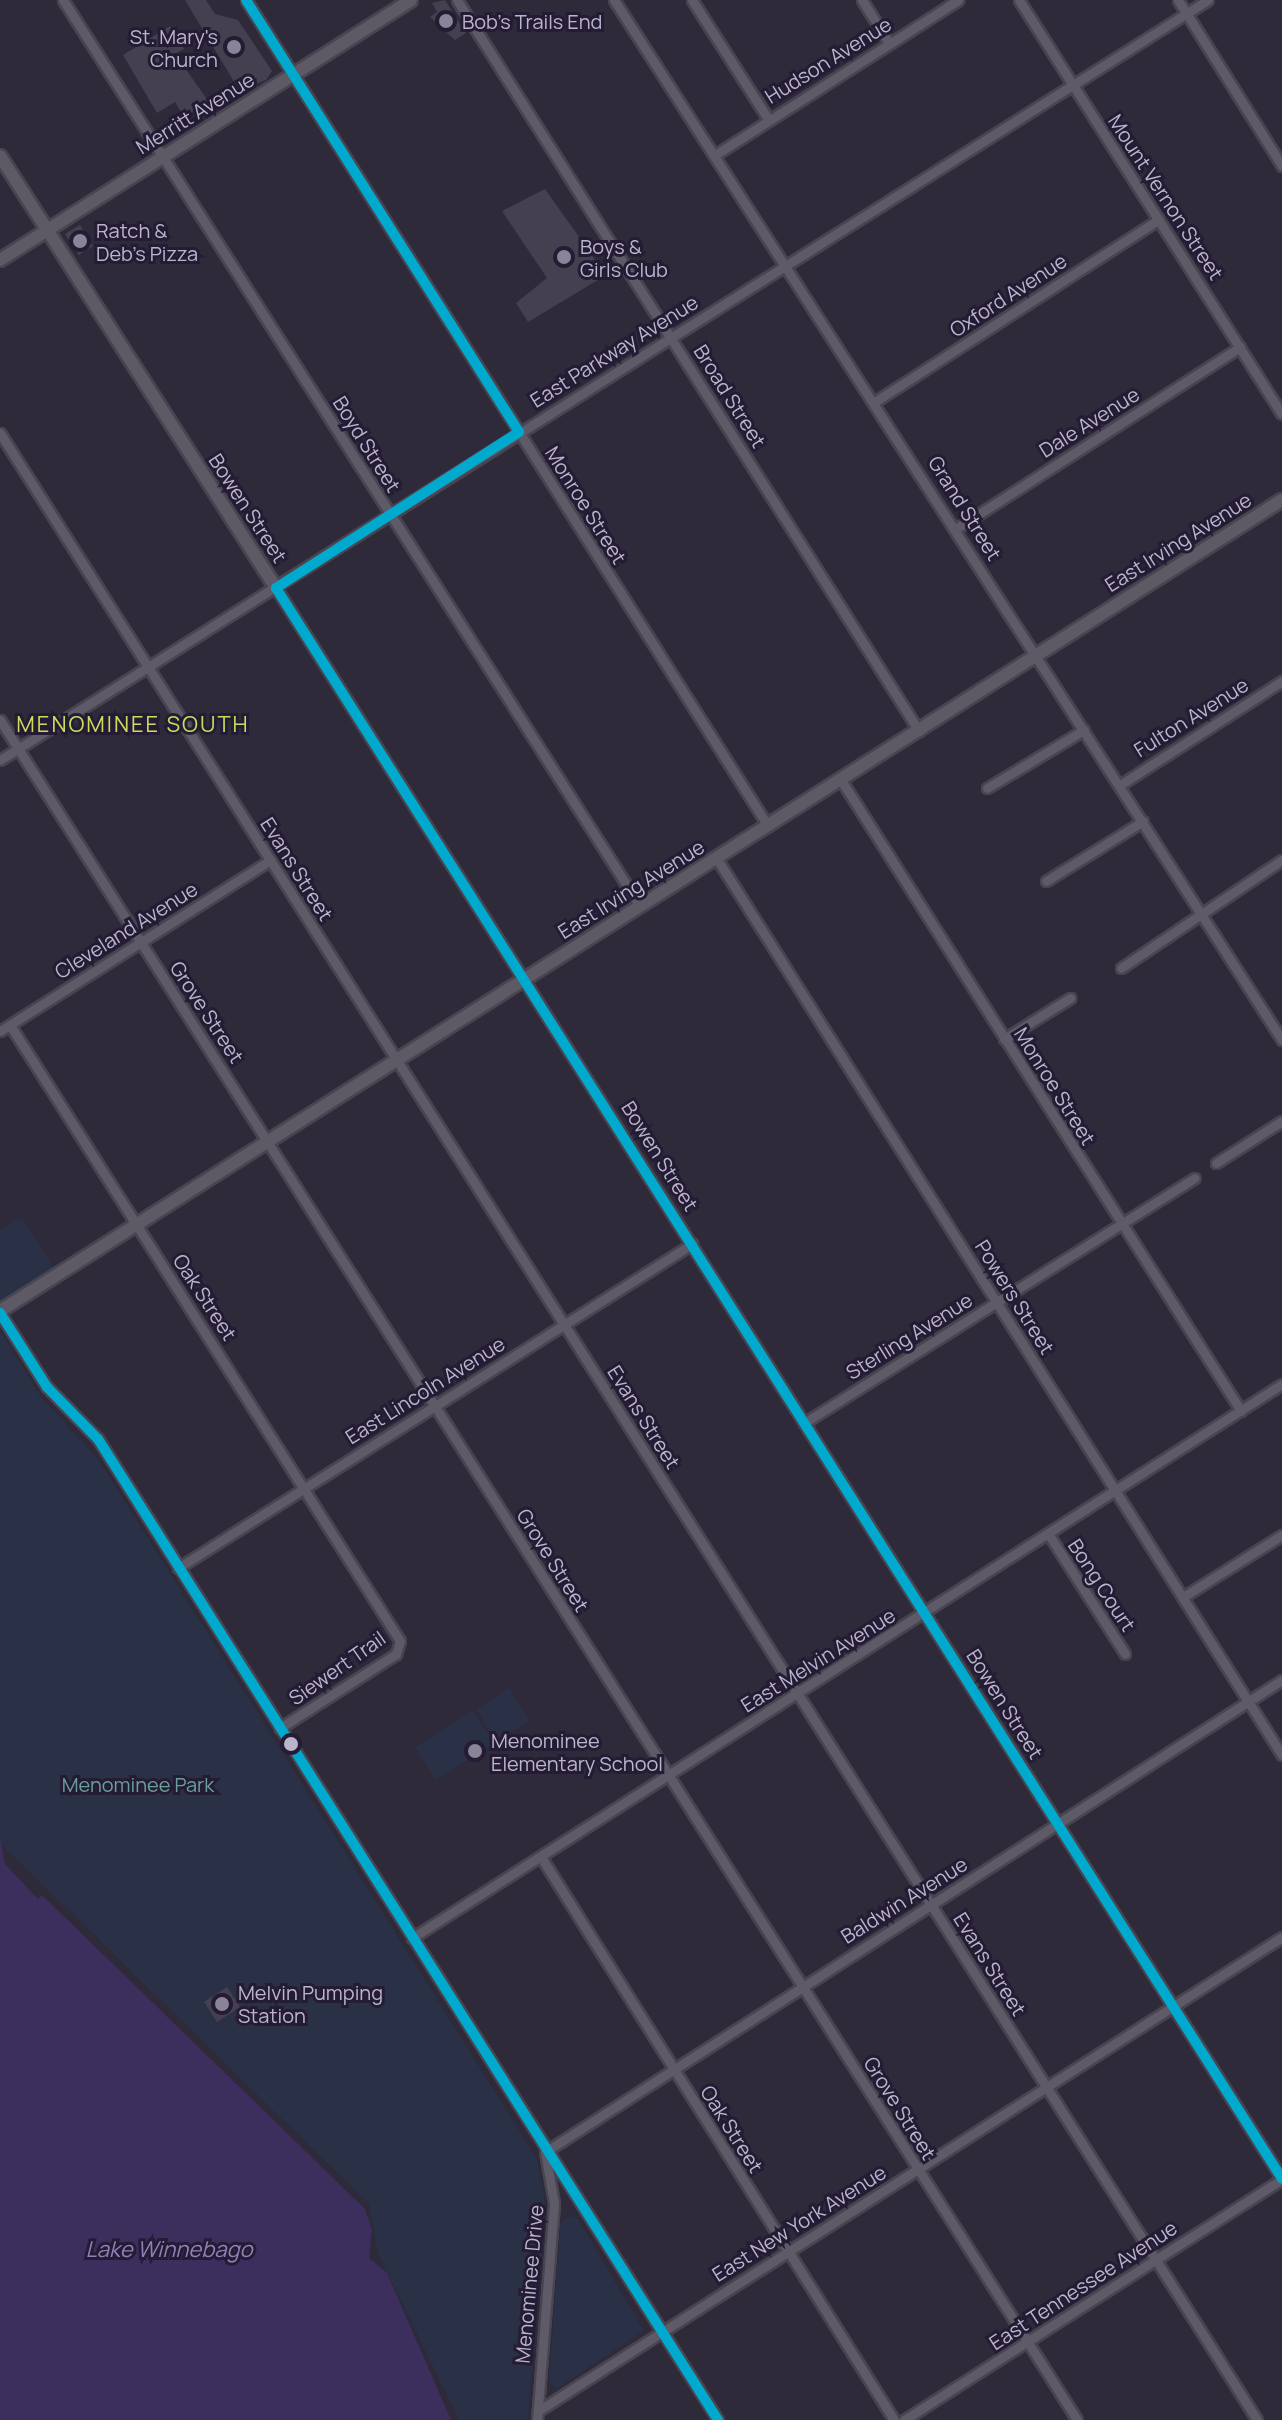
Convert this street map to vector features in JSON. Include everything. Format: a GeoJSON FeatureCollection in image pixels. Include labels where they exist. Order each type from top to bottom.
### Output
{"type":"FeatureCollection","features":[{"type":"Feature","properties":{"kind":"street","name":"Boyd Street"},"geometry":{"type":"LineString","coordinates":[[63,0],[640,906]]}},
{"type":"Feature","properties":{"kind":"street","name":"Monroe Street"},"geometry":{"type":"LineString","coordinates":[[246,0],[768,826]]}},
{"type":"Feature","properties":{"kind":"street","name":"Merritt Avenue"},"geometry":{"type":"LineString","coordinates":[[0,260],[411,0]]}},
{"type":"Feature","properties":{"kind":"street","name":"Broad Street"},"geometry":{"type":"LineString","coordinates":[[457,0],[919,731]]}},
{"type":"Feature","properties":{"kind":"street","name":"Grand Street"},"geometry":{"type":"LineString","coordinates":[[614,0],[718,153],[1282,1040]]}},
{"type":"Feature","properties":{"kind":"street"},"geometry":{"type":"LineString","coordinates":[[692,0],[768,119]]}},
{"type":"Feature","properties":{"kind":"street"},"geometry":{"type":"LineString","coordinates":[[862,0],[889,43]]}},
{"type":"Feature","properties":{"kind":"street","name":"Hudson Avenue"},"geometry":{"type":"LineString","coordinates":[[718,153],[958,0]]}},
{"type":"Feature","properties":{"kind":"street","name":"Mount Vernon Street"},"geometry":{"type":"LineString","coordinates":[[1019,0],[1282,414]]}},
{"type":"Feature","properties":{"kind":"street"},"geometry":{"type":"LineString","coordinates":[[1178,0],[1282,166]]}},
{"type":"Feature","properties":{"kind":"street","name":"East Parkway Avenue"},"geometry":{"type":"LineString","coordinates":[[0,760],[1208,0]]}},
{"type":"Feature","properties":{"kind":"street","name":"Bowen Street"},"geometry":{"type":"LineString","coordinates":[[0,156],[525,979],[1282,2179]]}},
{"type":"Feature","properties":{"kind":"street","name":"Oxford Avenue"},"geometry":{"type":"LineString","coordinates":[[876,401],[1159,219]]}},
{"type":"Feature","properties":{"kind":"street","name":"Dale Avenue"},"geometry":{"type":"LineString","coordinates":[[957,528],[1240,347]]}},
{"type":"Feature","properties":{"kind":"street","name":"Evans Street"},"geometry":{"type":"LineString","coordinates":[[0,433],[1257,2420]]}},
{"type":"Feature","properties":{"kind":"street","name":"East Irving Avenue"},"geometry":{"type":"LineString","coordinates":[[0,1312],[1282,500]]}},
{"type":"Feature","properties":{"kind":"street","name":"Fulton Avenue"},"geometry":{"type":"LineString","coordinates":[[1120,785],[1282,681]]}},
{"type":"Feature","properties":{"kind":"street","name":"Grove Street"},"geometry":{"type":"LineString","coordinates":[[0,720],[1077,2420]]}},
{"type":"Feature","properties":{"kind":"street"},"geometry":{"type":"LineString","coordinates":[[987,788],[1084,730]]}},
{"type":"Feature","properties":{"kind":"street","name":"Monroe Street"},"geometry":{"type":"LineString","coordinates":[[841,780],[1241,1411]]}},
{"type":"Feature","properties":{"kind":"street"},"geometry":{"type":"LineString","coordinates":[[1046,881],[1143,821]]}},
{"type":"Feature","properties":{"kind":"street","name":"Powers Street"},"geometry":{"type":"LineString","coordinates":[[717,859],[1282,1755]]}},
{"type":"Feature","properties":{"kind":"street","name":"Cleveland Avenue"},"geometry":{"type":"LineString","coordinates":[[0,1031],[271,860]]}},
{"type":"Feature","properties":{"kind":"street"},"geometry":{"type":"LineString","coordinates":[[1121,968],[1282,860]]}},
{"type":"Feature","properties":{"kind":"street"},"geometry":{"type":"LineString","coordinates":[[1004,1039],[1070,998]]}},
{"type":"Feature","properties":{"kind":"street","name":"Oak Street"},"geometry":{"type":"LineString","coordinates":[[10,1025],[370,1590]]}},
{"type":"Feature","properties":{"kind":"street"},"geometry":{"type":"LineString","coordinates":[[1216,1163],[1282,1121]]}},
{"type":"Feature","properties":{"kind":"street","name":"Sterling Avenue"},"geometry":{"type":"LineString","coordinates":[[804,1423],[1194,1178]]}},
{"type":"Feature","properties":{"kind":"street","name":"East Lincoln Avenue"},"geometry":{"type":"LineString","coordinates":[[178,1568],[692,1244]]}},
{"type":"Feature","properties":{"kind":"street"},"geometry":{"type":"LineString","coordinates":[[0,1312],[47,1387],[98,1439],[545,2152],[718,2420]]}},
{"type":"Feature","properties":{"kind":"street","name":"East Melvin Avenue"},"geometry":{"type":"LineString","coordinates":[[412,1938],[1117,1492],[1282,1384]]}},
{"type":"Feature","properties":{"kind":"street","name":"Bong Court"},"geometry":{"type":"LineString","coordinates":[[1049,1535],[1125,1654]]}},
{"type":"Feature","properties":{"kind":"street"},"geometry":{"type":"LineString","coordinates":[[1183,1597],[1282,1535]]}},
{"type":"Feature","properties":{"kind":"street","name":"Siewert Trail"},"geometry":{"type":"LineString","coordinates":[[280,1728],[392,1656],[400,1641],[370,1590]]}},
{"type":"Feature","properties":{"kind":"street","name":"Baldwin Avenue"},"geometry":{"type":"LineString","coordinates":[[545,2152],[1282,1680]]}},
{"type":"Feature","properties":{"kind":"street","name":"Oak Street"},"geometry":{"type":"LineString","coordinates":[[541,1857],[894,2420]]}},
{"type":"Feature","properties":{"kind":"street","name":"East New York Avenue"},"geometry":{"type":"LineString","coordinates":[[538,2416],[787,2251],[1282,1937]]}},
{"type":"Feature","properties":{"kind":"street","name":"Menominee Drive"},"geometry":{"type":"LineString","coordinates":[[538,2416],[554,2203],[545,2152]]}},
{"type":"Feature","properties":{"kind":"street","name":"East Tennessee Avenue"},"geometry":{"type":"LineString","coordinates":[[904,2420],[1282,2179]]}},
{"type":"Feature","properties":{"kind":"green space"},"geometry":{"type":"Polygon","coordinates":[[[22,1217],[58,1275],[0,1311],[0,1230],[22,1217]]]}},
{"type":"Feature","properties":{"kind":"green space","name":"Menominee Park"},"geometry":{"type":"Polygon","coordinates":[[[0,1330],[41,1397],[100,1462],[537,2159],[545,2200],[528,2420],[459,2420],[378,2253],[369,2204],[0,1843],[0,1330]]]}},
{"type":"Feature","properties":{"kind":"green space"},"geometry":{"type":"Polygon","coordinates":[[[509,1688],[530,1721],[496,1742],[476,1709],[509,1688]]]}},
{"type":"Feature","properties":{"kind":"green space"},"geometry":{"type":"Polygon","coordinates":[[[473,1711],[494,1744],[436,1780],[415,1747],[473,1711]]]}},
{"type":"Feature","properties":{"kind":"green space"},"geometry":{"type":"Polygon","coordinates":[[[569,2216],[578,2219],[644,2331],[557,2389],[549,2381],[560,2225],[569,2216]]]}},
{"type":"Feature","properties":{"kind":"water","name":"Lake Winnebago"},"geometry":{"type":"Polygon","coordinates":[[[0,1837],[5,1864],[38,1899],[42,1895],[365,2209],[372,2229],[369,2258],[387,2273],[451,2420],[0,2420],[0,1837]]]}},
{"type":"Feature","properties":{"kind":"building","name":"St. Mary's Church"},"geometry":{"type":"Polygon","coordinates":[[[185,0],[206,0],[215,14],[238,20],[272,71],[266,80],[239,90],[185,0]]]}},
{"type":"Feature","properties":{"kind":"building","name":"Bob's Trails End"},"geometry":{"type":"Polygon","coordinates":[[[445,0],[466,33],[455,40],[430,17],[437,12],[432,3],[445,0]]]}},
{"type":"Feature","properties":{"kind":"building"},"geometry":{"type":"Polygon","coordinates":[[[170,26],[184,49],[175,54],[209,102],[184,117],[175,102],[157,113],[123,55],[170,26]]]}},
{"type":"Feature","properties":{"kind":"building","name":"Boys & Girls Club"},"geometry":{"type":"Polygon","coordinates":[[[545,189],[606,275],[528,322],[516,303],[547,278],[502,211],[545,189]]]}},
{"type":"Feature","properties":{"kind":"building","name":"Ratch & Deb's Pizza"},"geometry":{"type":"Polygon","coordinates":[[[80,225],[93,246],[79,255],[65,234],[80,225]]]}},
{"type":"Feature","properties":{"kind":"building","name":"Melvin Pumping Station"},"geometry":{"type":"Polygon","coordinates":[[[227,1987],[240,2007],[217,2022],[204,2002],[227,1987]]]}},
{"type":"Feature","properties":{"kind":"transit line"},"geometry":{"type":"LineString","coordinates":[[246,0],[519,432],[276,588],[1282,2179]]}},
{"type":"Feature","properties":{"kind":"transit line"},"geometry":{"type":"LineString","coordinates":[[0,1313],[47,1387],[98,1439],[718,2420]]}},
{"type":"Feature","properties":{"kind":"place","name":"Bob's Trails End"},"geometry":{"type":"Point","coordinates":[446,21]}},
{"type":"Feature","properties":{"kind":"place","name":"St. Mary's Church"},"geometry":{"type":"Point","coordinates":[234,47]}},
{"type":"Feature","properties":{"kind":"place","name":"Ratch & Deb's Pizza"},"geometry":{"type":"Point","coordinates":[80,241]}},
{"type":"Feature","properties":{"kind":"place","name":"Boys & Girls Club"},"geometry":{"type":"Point","coordinates":[564,257]}},
{"type":"Feature","properties":{"kind":"place","name":"Menominee Elementary School"},"geometry":{"type":"Point","coordinates":[475,1751]}},
{"type":"Feature","properties":{"kind":"place","name":"Melvin Pumping Station"},"geometry":{"type":"Point","coordinates":[222,2004]}},
{"type":"Feature","properties":{"kind":"district","name":"MENOMINEE SOUTH"},"geometry":{"type":"Point","coordinates":[133,725]}}]}
